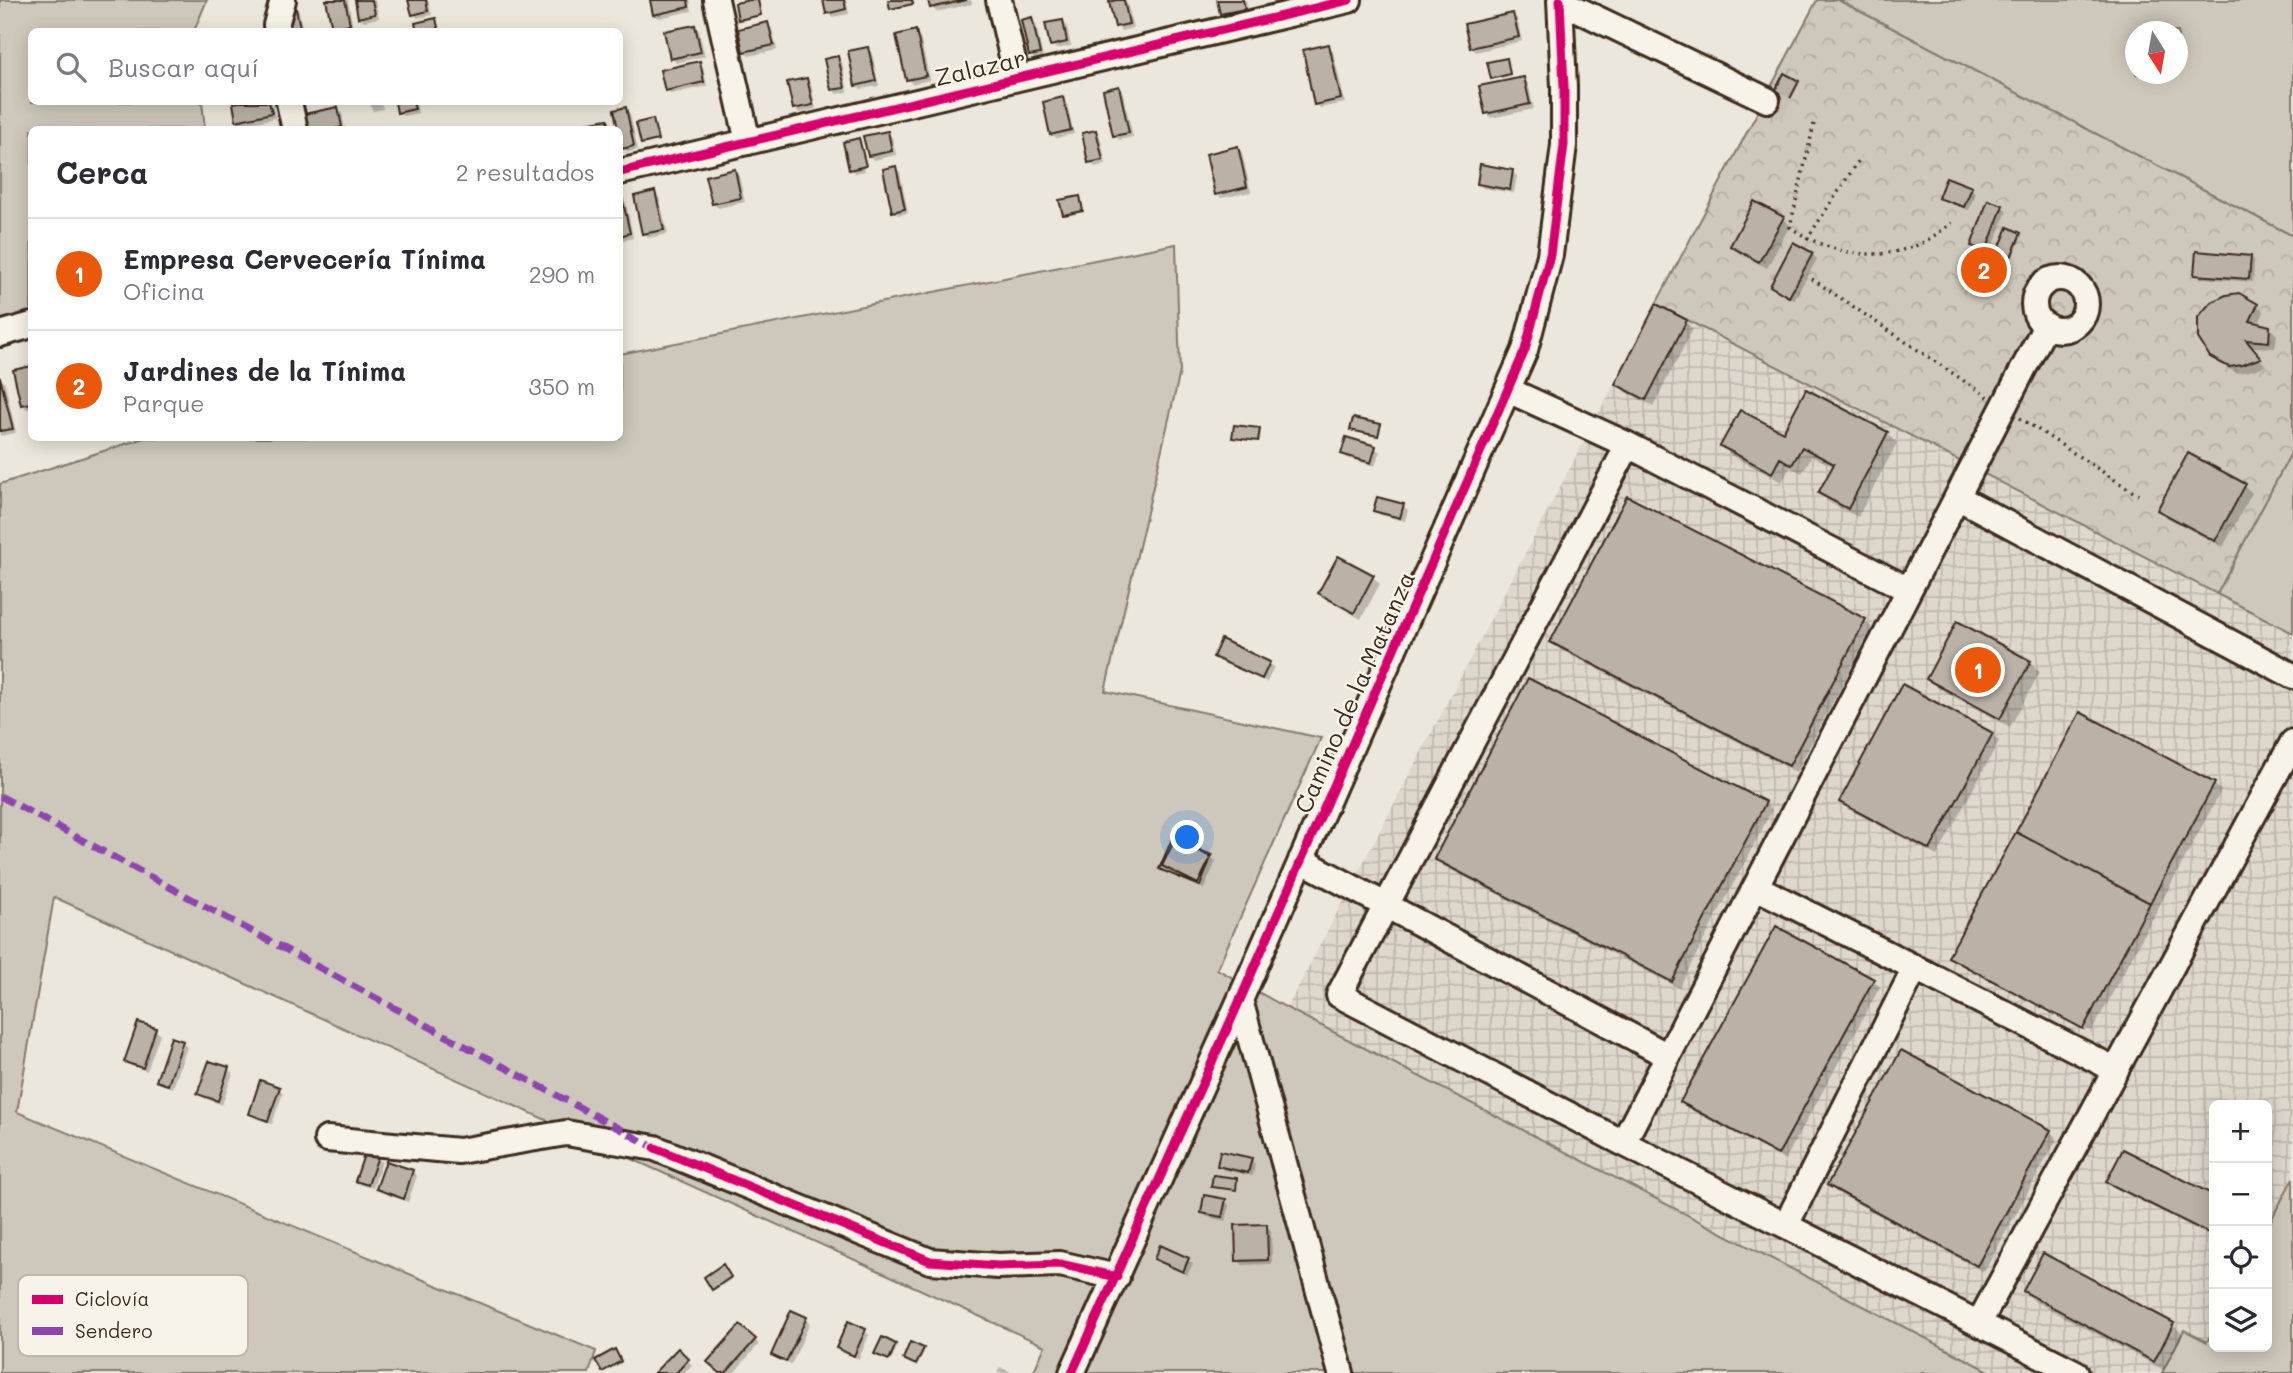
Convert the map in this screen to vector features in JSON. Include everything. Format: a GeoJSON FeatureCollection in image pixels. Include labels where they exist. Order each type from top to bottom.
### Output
{"type":"FeatureCollection","features":[{"type":"Feature","properties":{"kind":"street"},"geometry":{"type":"LineString","coordinates":[[276,28],[283,0]]}},
{"type":"Feature","properties":{"kind":"street"},"geometry":{"type":"LineString","coordinates":[[716,0],[748,142]]}},
{"type":"Feature","properties":{"kind":"street"},"geometry":{"type":"LineString","coordinates":[[999,0],[1017,78]]}},
{"type":"Feature","properties":{"kind":"street","name":"Zalazar"},"geometry":{"type":"LineString","coordinates":[[623,171],[1017,78],[1273,9],[1349,0]]}},
{"type":"Feature","properties":{"kind":"street"},"geometry":{"type":"LineString","coordinates":[[1560,1],[1767,100]]}},
{"type":"Feature","properties":{"kind":"street","name":"Camino de la Matanza"},"geometry":{"type":"LineString","coordinates":[[1072,1373],[1240,1000],[1525,350],[1550,255],[1564,145],[1560,1]]}},
{"type":"Feature","properties":{"kind":"street"},"geometry":{"type":"LineString","coordinates":[[290,105],[294,126]]}},
{"type":"Feature","properties":{"kind":"street"},"geometry":{"type":"LineString","coordinates":[[1623,1143],[2046,325]]}},
{"type":"Feature","properties":{"kind":"street"},"geometry":{"type":"LineString","coordinates":[[0,334],[28,326]]}},
{"type":"Feature","properties":{"kind":"street"},"geometry":{"type":"LineString","coordinates":[[1508,390],[1628,444],[1909,590]]}},
{"type":"Feature","properties":{"kind":"street"},"geometry":{"type":"LineString","coordinates":[[1628,444],[1339,995],[2076,1373]]}},
{"type":"Feature","properties":{"kind":"street"},"geometry":{"type":"LineString","coordinates":[[1957,497],[2293,676]]}},
{"type":"Feature","properties":{"kind":"street"},"geometry":{"type":"LineString","coordinates":[[1979,1324],[2293,742]]}},
{"type":"Feature","properties":{"kind":"street"},"geometry":{"type":"LineString","coordinates":[[1301,860],[1668,1056]]}},
{"type":"Feature","properties":{"kind":"street"},"geometry":{"type":"LineString","coordinates":[[1756,887],[2116,1070]]}},
{"type":"Feature","properties":{"kind":"street"},"geometry":{"type":"LineString","coordinates":[[1786,1225],[1915,968]]}},
{"type":"Feature","properties":{"kind":"street"},"geometry":{"type":"LineString","coordinates":[[1240,1000],[1341,1373]]}},
{"type":"Feature","properties":{"kind":"street"},"geometry":{"type":"LineString","coordinates":[[327,1139],[459,1151],[566,1133],[655,1148],[930,1261],[998,1266],[1060,1264],[1117,1277]]}},
{"type":"Feature","properties":{"kind":"path"},"geometry":{"type":"LineString","coordinates":[[1814,124],[1790,227],[1807,239],[1837,251],[1860,255],[1899,252],[1923,243],[1952,223]]}},
{"type":"Feature","properties":{"kind":"path"},"geometry":{"type":"LineString","coordinates":[[1807,239],[1861,157]]}},
{"type":"Feature","properties":{"kind":"path"},"geometry":{"type":"LineString","coordinates":[[1812,279],[2138,495]]}},
{"type":"Feature","properties":{"kind":"shaded area"},"geometry":{"type":"Polygon","coordinates":[[[1656,304],[2293,633],[2293,1178],[2272,1218],[2272,1100],[2209,1100],[2209,1338],[2207,1342],[2184,1330],[2162,1373],[1993,1373],[1287,1008],[1656,304]]]}},
{"type":"Feature","properties":{"kind":"green space"},"geometry":{"type":"Polygon","coordinates":[[[0,0],[207,0],[195,28],[28,28],[28,105],[202,105],[205,126],[28,126],[28,314],[0,323],[0,0]]]}},
{"type":"Feature","properties":{"kind":"green space"},"geometry":{"type":"Polygon","coordinates":[[[1817,0],[1838,0],[2293,236],[2293,449],[2217,594],[1656,304],[1817,0]]]}},
{"type":"Feature","properties":{"kind":"green space"},"geometry":{"type":"Polygon","coordinates":[[[1838,0],[2293,0],[2293,236],[1838,0]]]}},
{"type":"Feature","properties":{"kind":"green space"},"geometry":{"type":"Polygon","coordinates":[[[1176,244],[1180,372],[1105,691],[1321,738],[1217,969],[1287,1008],[1993,1373],[1033,1373],[1045,1346],[54,897],[17,1112],[596,1351],[589,1373],[0,1373],[0,484],[135,441],[623,441],[623,353],[1176,244]]]}},
{"type":"Feature","properties":{"kind":"green space"},"geometry":{"type":"Polygon","coordinates":[[[2293,449],[2293,633],[2217,594],[2293,449]]]}},
{"type":"Feature","properties":{"kind":"green space"},"geometry":{"type":"Polygon","coordinates":[[[2293,1178],[2293,1373],[2162,1373],[2184,1330],[2207,1342],[2209,1338],[2209,1352],[2272,1352],[2272,1218],[2293,1178]]]}},
{"type":"Feature","properties":{"kind":"building"},"geometry":{"type":"Polygon","coordinates":[[[326,0],[345,0],[350,24],[332,28],[326,0]]]}},
{"type":"Feature","properties":{"kind":"building"},"geometry":{"type":"Polygon","coordinates":[[[355,0],[372,0],[375,14],[358,18],[355,0]]]}},
{"type":"Feature","properties":{"kind":"building"},"geometry":{"type":"Polygon","coordinates":[[[408,0],[426,0],[428,11],[412,15],[408,0]]]}},
{"type":"Feature","properties":{"kind":"building"},"geometry":{"type":"Polygon","coordinates":[[[650,0],[688,0],[689,7],[653,15],[650,0]]]}},
{"type":"Feature","properties":{"kind":"building"},"geometry":{"type":"Polygon","coordinates":[[[758,0],[761,15],[738,20],[735,3],[758,0]]]}},
{"type":"Feature","properties":{"kind":"building"},"geometry":{"type":"Polygon","coordinates":[[[823,0],[844,0],[846,9],[826,14],[823,0]]]}},
{"type":"Feature","properties":{"kind":"building"},"geometry":{"type":"Polygon","coordinates":[[[888,0],[912,0],[913,4],[890,9],[888,0]]]}},
{"type":"Feature","properties":{"kind":"building"},"geometry":{"type":"Polygon","coordinates":[[[928,0],[967,0],[930,8],[928,0]]]}},
{"type":"Feature","properties":{"kind":"building"},"geometry":{"type":"Polygon","coordinates":[[[1124,0],[1129,24],[1115,27],[1109,2],[1124,0]]]}},
{"type":"Feature","properties":{"kind":"building"},"geometry":{"type":"Polygon","coordinates":[[[1217,0],[1243,0],[1245,9],[1220,14],[1217,0]]]}},
{"type":"Feature","properties":{"kind":"building"},"geometry":{"type":"Polygon","coordinates":[[[295,4],[300,28],[287,28],[282,7],[295,4]]]}},
{"type":"Feature","properties":{"kind":"building"},"geometry":{"type":"Polygon","coordinates":[[[1513,13],[1519,37],[1470,48],[1464,24],[1513,13]]]}},
{"type":"Feature","properties":{"kind":"building"},"geometry":{"type":"Polygon","coordinates":[[[1032,17],[1040,54],[1029,56],[1021,20],[1032,17]]]}},
{"type":"Feature","properties":{"kind":"building"},"geometry":{"type":"Polygon","coordinates":[[[436,18],[438,28],[416,28],[415,23],[436,18]]]}},
{"type":"Feature","properties":{"kind":"building"},"geometry":{"type":"Polygon","coordinates":[[[1063,20],[1067,42],[1050,46],[1045,23],[1063,20]]]}},
{"type":"Feature","properties":{"kind":"building"},"geometry":{"type":"Polygon","coordinates":[[[768,22],[774,45],[743,52],[738,29],[768,22]]]}},
{"type":"Feature","properties":{"kind":"building"},"geometry":{"type":"Polygon","coordinates":[[[695,25],[701,52],[670,59],[664,31],[695,25]]]}},
{"type":"Feature","properties":{"kind":"building"},"geometry":{"type":"Polygon","coordinates":[[[916,30],[926,76],[906,80],[896,35],[916,30]]]}},
{"type":"Feature","properties":{"kind":"building"},"geometry":{"type":"Polygon","coordinates":[[[1329,44],[1341,99],[1314,105],[1303,50],[1329,44]]]}},
{"type":"Feature","properties":{"kind":"building"},"geometry":{"type":"Polygon","coordinates":[[[868,47],[876,81],[855,86],[848,51],[868,47]]]}},
{"type":"Feature","properties":{"kind":"building"},"geometry":{"type":"Polygon","coordinates":[[[838,56],[845,88],[831,90],[824,59],[838,56]]]}},
{"type":"Feature","properties":{"kind":"building"},"geometry":{"type":"Polygon","coordinates":[[[1507,58],[1510,74],[1491,79],[1487,62],[1507,58]]]}},
{"type":"Feature","properties":{"kind":"building"},"geometry":{"type":"Polygon","coordinates":[[[700,61],[704,82],[665,91],[660,70],[700,61]]]}},
{"type":"Feature","properties":{"kind":"building"},"geometry":{"type":"Polygon","coordinates":[[[1784,73],[1799,81],[1782,114],[1767,107],[1784,73]]]}},
{"type":"Feature","properties":{"kind":"building"},"geometry":{"type":"Polygon","coordinates":[[[1524,77],[1530,104],[1485,114],[1479,86],[1524,77]]]}},
{"type":"Feature","properties":{"kind":"building"},"geometry":{"type":"Polygon","coordinates":[[[807,78],[813,105],[793,109],[787,82],[807,78]]]}},
{"type":"Feature","properties":{"kind":"building"},"geometry":{"type":"Polygon","coordinates":[[[1119,86],[1129,133],[1113,136],[1103,90],[1119,86]]]}},
{"type":"Feature","properties":{"kind":"building"},"geometry":{"type":"Polygon","coordinates":[[[1063,97],[1071,130],[1050,135],[1043,102],[1063,97]]]}},
{"type":"Feature","properties":{"kind":"building"},"geometry":{"type":"Polygon","coordinates":[[[233,105],[270,105],[272,113],[236,121],[233,105]]]}},
{"type":"Feature","properties":{"kind":"building"},"geometry":{"type":"Polygon","coordinates":[[[396,105],[414,105],[415,109],[397,113],[396,105]]]}},
{"type":"Feature","properties":{"kind":"building"},"geometry":{"type":"Polygon","coordinates":[[[338,107],[342,126],[306,126],[304,114],[338,107]]]}},
{"type":"Feature","properties":{"kind":"building"},"geometry":{"type":"Polygon","coordinates":[[[626,107],[634,146],[623,149],[623,126],[617,126],[614,110],[626,107]]]}},
{"type":"Feature","properties":{"kind":"building"},"geometry":{"type":"Polygon","coordinates":[[[608,119],[609,126],[587,126],[586,123],[608,119]]]}},
{"type":"Feature","properties":{"kind":"building"},"geometry":{"type":"Polygon","coordinates":[[[653,119],[658,140],[641,144],[636,123],[653,119]]]}},
{"type":"Feature","properties":{"kind":"building"},"geometry":{"type":"Polygon","coordinates":[[[1096,130],[1103,160],[1088,163],[1082,133],[1096,130]]]}},
{"type":"Feature","properties":{"kind":"building"},"geometry":{"type":"Polygon","coordinates":[[[888,131],[892,151],[868,156],[863,136],[888,131]]]}},
{"type":"Feature","properties":{"kind":"building"},"geometry":{"type":"Polygon","coordinates":[[[859,138],[866,166],[849,170],[843,142],[859,138]]]}},
{"type":"Feature","properties":{"kind":"building"},"geometry":{"type":"Polygon","coordinates":[[[1238,146],[1247,187],[1215,195],[1206,154],[1238,146]]]}},
{"type":"Feature","properties":{"kind":"building"},"geometry":{"type":"Polygon","coordinates":[[[1480,164],[1513,170],[1510,190],[1477,184],[1480,164]]]}},
{"type":"Feature","properties":{"kind":"building"},"geometry":{"type":"Polygon","coordinates":[[[896,166],[905,209],[892,212],[883,169],[896,166]]]}},
{"type":"Feature","properties":{"kind":"building"},"geometry":{"type":"Polygon","coordinates":[[[735,169],[741,198],[712,204],[705,176],[735,169]]]}},
{"type":"Feature","properties":{"kind":"building"},"geometry":{"type":"Polygon","coordinates":[[[1946,177],[1972,187],[1964,207],[1938,198],[1946,177]]]}},
{"type":"Feature","properties":{"kind":"building"},"geometry":{"type":"Polygon","coordinates":[[[655,191],[664,230],[642,234],[634,196],[655,191]]]}},
{"type":"Feature","properties":{"kind":"building"},"geometry":{"type":"Polygon","coordinates":[[[1080,196],[1083,211],[1063,215],[1059,200],[1080,196]]]}},
{"type":"Feature","properties":{"kind":"building"},"geometry":{"type":"Polygon","coordinates":[[[1988,200],[2003,205],[1986,251],[1971,246],[1988,200]]]}},
{"type":"Feature","properties":{"kind":"building"},"geometry":{"type":"Polygon","coordinates":[[[1754,201],[1784,217],[1759,262],[1730,246],[1754,201]]]}},
{"type":"Feature","properties":{"kind":"building"},"geometry":{"type":"Polygon","coordinates":[[[623,202],[630,233],[623,235],[623,202]]]}},
{"type":"Feature","properties":{"kind":"building"},"geometry":{"type":"Polygon","coordinates":[[[2008,227],[2021,233],[2011,257],[1998,251],[2008,227]]]}},
{"type":"Feature","properties":{"kind":"building"},"geometry":{"type":"Polygon","coordinates":[[[1793,242],[1813,253],[1789,297],[1770,286],[1793,242]]]}},
{"type":"Feature","properties":{"kind":"building"},"geometry":{"type":"Polygon","coordinates":[[[2196,251],[2251,256],[2249,279],[2194,275],[2196,251]]]}},
{"type":"Feature","properties":{"kind":"building"},"geometry":{"type":"Polygon","coordinates":[[[2239,293],[2258,304],[2250,321],[2270,326],[2269,342],[2246,340],[2261,358],[2229,367],[2210,357],[2198,338],[2198,317],[2211,302],[2239,293]]]}},
{"type":"Feature","properties":{"kind":"building"},"geometry":{"type":"Polygon","coordinates":[[[1656,304],[1687,320],[1646,400],[1615,384],[1656,304]]]}},
{"type":"Feature","properties":{"kind":"building"},"geometry":{"type":"Polygon","coordinates":[[[28,367],[28,404],[21,405],[13,370],[28,367]]]}},
{"type":"Feature","properties":{"kind":"building"},"geometry":{"type":"Polygon","coordinates":[[[0,377],[13,429],[0,431],[0,377]]]}},
{"type":"Feature","properties":{"kind":"building"},"geometry":{"type":"Polygon","coordinates":[[[1806,389],[1888,432],[1848,509],[1818,493],[1834,464],[1802,447],[1792,465],[1780,458],[1772,473],[1720,446],[1740,410],[1783,432],[1806,389]]]}},
{"type":"Feature","properties":{"kind":"building"},"geometry":{"type":"Polygon","coordinates":[[[1353,418],[1381,424],[1378,436],[1350,430],[1353,418]]]}},
{"type":"Feature","properties":{"kind":"building"},"geometry":{"type":"Polygon","coordinates":[[[1234,425],[1260,428],[1258,441],[1232,438],[1234,425]]]}},
{"type":"Feature","properties":{"kind":"building"},"geometry":{"type":"Polygon","coordinates":[[[1346,437],[1376,446],[1371,463],[1341,454],[1346,437]]]}},
{"type":"Feature","properties":{"kind":"building"},"geometry":{"type":"Polygon","coordinates":[[[2188,453],[2246,484],[2215,541],[2157,510],[2188,453]]]}},
{"type":"Feature","properties":{"kind":"building"},"geometry":{"type":"Polygon","coordinates":[[[1627,496],[1866,619],[1789,766],[1550,642],[1627,496]]]}},
{"type":"Feature","properties":{"kind":"building"},"geometry":{"type":"Polygon","coordinates":[[[1377,497],[1404,504],[1400,518],[1373,511],[1377,497]]]}},
{"type":"Feature","properties":{"kind":"building"},"geometry":{"type":"Polygon","coordinates":[[[1338,556],[1374,575],[1354,613],[1318,593],[1338,556]]]}},
{"type":"Feature","properties":{"kind":"building"},"geometry":{"type":"Polygon","coordinates":[[[1957,621],[2031,661],[2000,719],[1926,679],[1957,621]]]}},
{"type":"Feature","properties":{"kind":"building"},"geometry":{"type":"Polygon","coordinates":[[[1221,639],[1270,662],[1262,679],[1213,657],[1221,639]]]}},
{"type":"Feature","properties":{"kind":"building"},"geometry":{"type":"Polygon","coordinates":[[[1528,678],[1766,802],[1672,982],[1434,859],[1528,678]]]}},
{"type":"Feature","properties":{"kind":"building"},"geometry":{"type":"Polygon","coordinates":[[[1902,684],[1993,733],[1930,850],[1839,802],[1902,684]]]}},
{"type":"Feature","properties":{"kind":"building"},"geometry":{"type":"Polygon","coordinates":[[[2080,712],[2215,783],[2150,903],[2016,832],[2080,712]]]}},
{"type":"Feature","properties":{"kind":"building"},"geometry":{"type":"Polygon","coordinates":[[[2016,832],[2150,903],[2083,1029],[1948,957],[2016,832]]]}},
{"type":"Feature","properties":{"kind":"building"},"geometry":{"type":"Polygon","coordinates":[[[1172,839],[1212,855],[1200,886],[1159,869],[1172,839]]]}},
{"type":"Feature","properties":{"kind":"building"},"geometry":{"type":"Polygon","coordinates":[[[1175,839],[1211,857],[1198,884],[1162,866],[1175,839]]]}},
{"type":"Feature","properties":{"kind":"building"},"geometry":{"type":"Polygon","coordinates":[[[1776,926],[1874,979],[1778,1155],[1680,1102],[1776,926]]]}},
{"type":"Feature","properties":{"kind":"building"},"geometry":{"type":"Polygon","coordinates":[[[138,1022],[156,1028],[143,1068],[124,1062],[138,1022]]]}},
{"type":"Feature","properties":{"kind":"building"},"geometry":{"type":"Polygon","coordinates":[[[171,1037],[183,1041],[168,1085],[156,1081],[171,1037]]]}},
{"type":"Feature","properties":{"kind":"building"},"geometry":{"type":"Polygon","coordinates":[[[1901,1050],[2051,1130],[1977,1266],[1827,1185],[1901,1050]]]}},
{"type":"Feature","properties":{"kind":"building"},"geometry":{"type":"Polygon","coordinates":[[[209,1061],[229,1067],[218,1101],[197,1094],[209,1061]]]}},
{"type":"Feature","properties":{"kind":"building"},"geometry":{"type":"Polygon","coordinates":[[[260,1080],[280,1087],[268,1121],[249,1114],[260,1080]]]}},
{"type":"Feature","properties":{"kind":"building"},"geometry":{"type":"Polygon","coordinates":[[[2123,1149],[2209,1192],[2209,1234],[2106,1182],[2123,1149]]]}},
{"type":"Feature","properties":{"kind":"building"},"geometry":{"type":"Polygon","coordinates":[[[1220,1151],[1252,1158],[1248,1173],[1217,1166],[1220,1151]]]}},
{"type":"Feature","properties":{"kind":"building"},"geometry":{"type":"Polygon","coordinates":[[[365,1152],[378,1156],[368,1185],[355,1181],[365,1152]]]}},
{"type":"Feature","properties":{"kind":"building"},"geometry":{"type":"Polygon","coordinates":[[[386,1161],[413,1170],[404,1199],[376,1189],[386,1161]]]}},
{"type":"Feature","properties":{"kind":"building"},"geometry":{"type":"Polygon","coordinates":[[[1213,1175],[1237,1178],[1236,1190],[1211,1187],[1213,1175]]]}},
{"type":"Feature","properties":{"kind":"building"},"geometry":{"type":"Polygon","coordinates":[[[1204,1195],[1226,1199],[1222,1217],[1201,1213],[1204,1195]]]}},
{"type":"Feature","properties":{"kind":"building"},"geometry":{"type":"Polygon","coordinates":[[[1267,1224],[1268,1260],[1236,1261],[1235,1225],[1267,1224]]]}},
{"type":"Feature","properties":{"kind":"building"},"geometry":{"type":"Polygon","coordinates":[[[1160,1245],[1189,1258],[1183,1272],[1154,1259],[1160,1245]]]}},
{"type":"Feature","properties":{"kind":"building"},"geometry":{"type":"Polygon","coordinates":[[[2043,1253],[2174,1323],[2154,1362],[2023,1291],[2043,1253]]]}},
{"type":"Feature","properties":{"kind":"building"},"geometry":{"type":"Polygon","coordinates":[[[723,1264],[731,1277],[712,1290],[704,1277],[723,1264]]]}},
{"type":"Feature","properties":{"kind":"building"},"geometry":{"type":"Polygon","coordinates":[[[791,1310],[807,1317],[786,1362],[771,1355],[791,1310]]]}},
{"type":"Feature","properties":{"kind":"building"},"geometry":{"type":"Polygon","coordinates":[[[848,1321],[866,1329],[854,1356],[836,1348],[848,1321]]]}},
{"type":"Feature","properties":{"kind":"building"},"geometry":{"type":"Polygon","coordinates":[[[740,1325],[756,1339],[726,1373],[720,1373],[707,1362],[740,1325]]]}},
{"type":"Feature","properties":{"kind":"building"},"geometry":{"type":"Polygon","coordinates":[[[882,1337],[896,1344],[889,1360],[874,1354],[882,1337]]]}},
{"type":"Feature","properties":{"kind":"building"},"geometry":{"type":"Polygon","coordinates":[[[910,1342],[924,1348],[916,1365],[903,1359],[910,1342]]]}},
{"type":"Feature","properties":{"kind":"building"},"geometry":{"type":"Polygon","coordinates":[[[678,1348],[689,1359],[676,1373],[654,1373],[678,1348]]]}},
{"type":"Feature","properties":{"kind":"building"},"geometry":{"type":"Polygon","coordinates":[[[615,1349],[621,1361],[602,1372],[595,1360],[615,1349]]]}},
{"type":"Feature","properties":{"kind":"tunnel"},"geometry":{"type":"LineString","coordinates":[[1767,100],[1787,110]]}},
{"type":"Feature","properties":{"kind":"marked path"},"geometry":{"type":"LineString","coordinates":[[0,796],[655,1148]]}},
{"type":"Feature","properties":{"kind":"cycle path"},"geometry":{"type":"LineString","coordinates":[[623,171],[1349,0]]}},
{"type":"Feature","properties":{"kind":"cycle path"},"geometry":{"type":"LineString","coordinates":[[1072,1373],[1240,1000],[1525,350],[1550,255],[1564,145],[1560,0]]}},
{"type":"Feature","properties":{"kind":"cycle path"},"geometry":{"type":"LineString","coordinates":[[655,1148],[930,1261],[998,1266],[1060,1264],[1117,1277]]}},
{"type":"Feature","properties":{"kind":"place","name":"Jardines de la Tínima"},"geometry":{"type":"Point","coordinates":[1984,270]}},
{"type":"Feature","properties":{"kind":"place","name":"Empresa Cervecería Tínima"},"geometry":{"type":"Point","coordinates":[1978,670]}}]}
